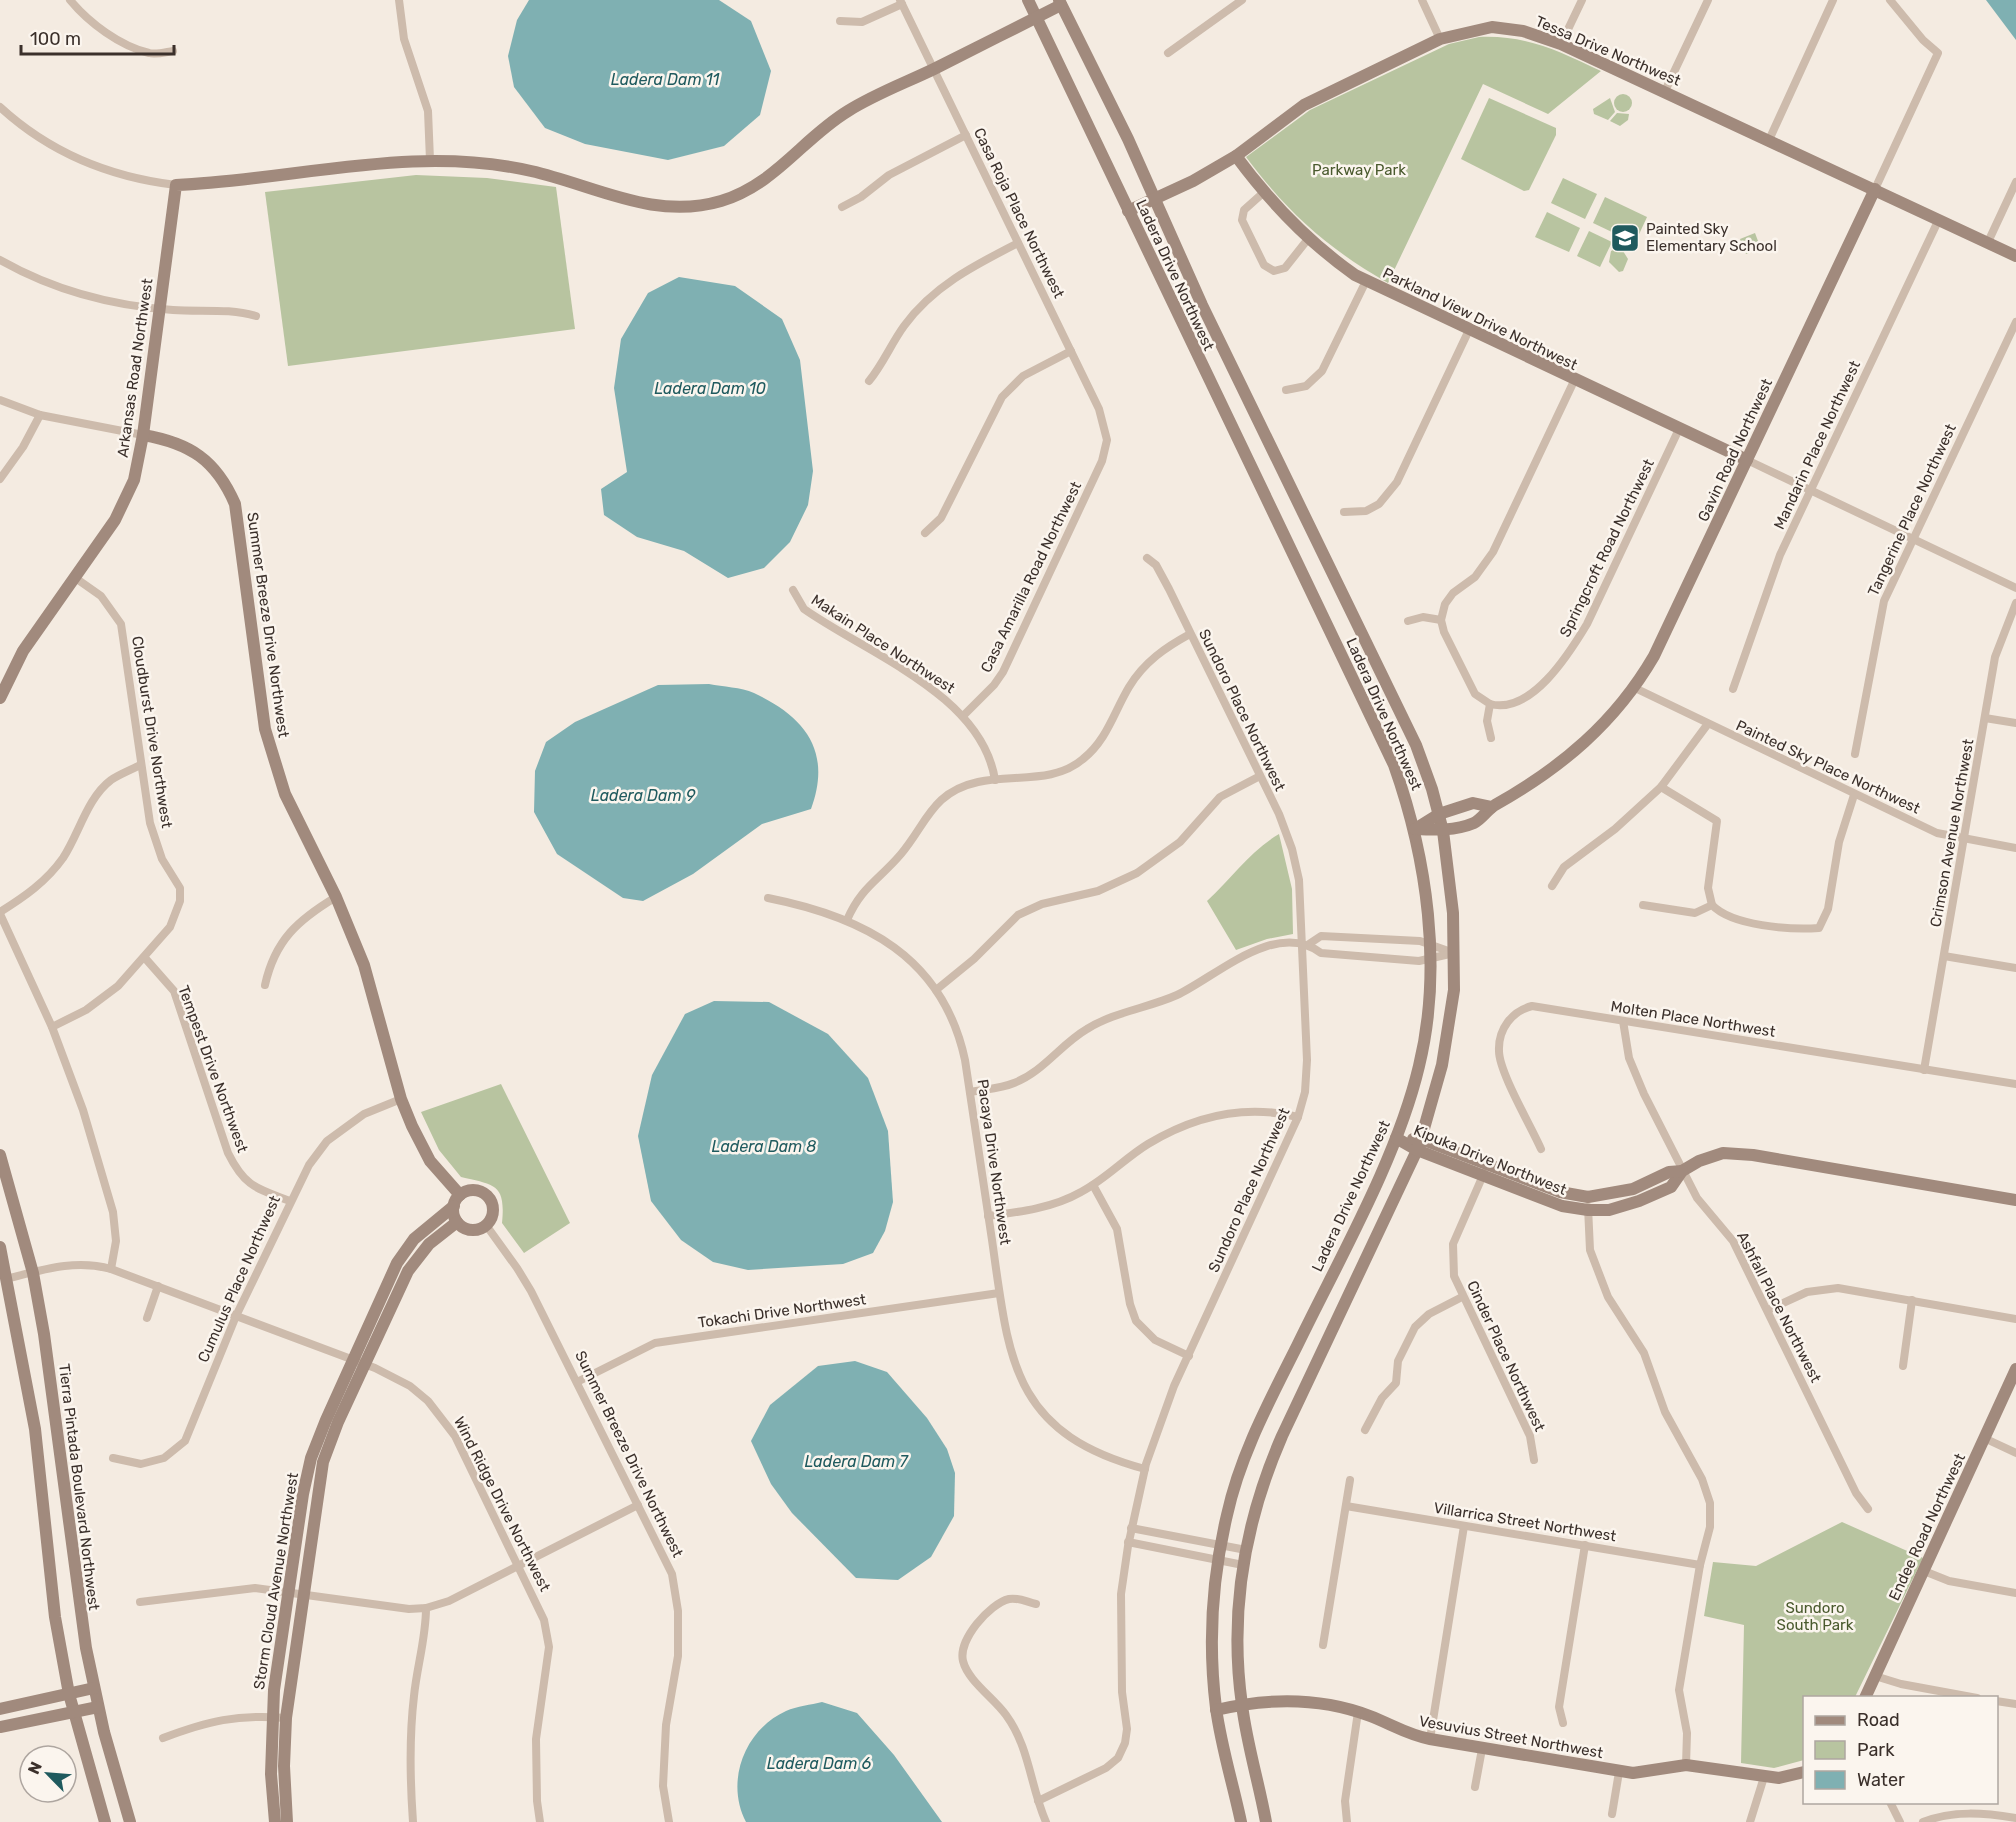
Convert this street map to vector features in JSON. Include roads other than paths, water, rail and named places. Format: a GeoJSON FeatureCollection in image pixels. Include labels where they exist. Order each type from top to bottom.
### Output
{"type":"FeatureCollection","features":[{"type":"Feature","properties":{"kind":"street"},"geometry":{"type":"LineString","coordinates":[[70,0],[96,25],[119,40],[151,54],[173,51]]}},
{"type":"Feature","properties":{"kind":"street"},"geometry":{"type":"LineString","coordinates":[[399,0],[404,39],[428,111],[430,160]]}},
{"type":"Feature","properties":{"kind":"street","name":"Ladera Drive Northwest"},"geometry":{"type":"LineString","coordinates":[[1028,0],[1394,765],[1415,829],[1428,909],[1429,1002],[1420,1065],[1396,1138],[1255,1432],[1227,1514],[1215,1588],[1212,1652],[1216,1710],[1241,1822]]}},
{"type":"Feature","properties":{"kind":"street"},"geometry":{"type":"LineString","coordinates":[[1168,53],[1242,0]]}},
{"type":"Feature","properties":{"kind":"street"},"geometry":{"type":"LineString","coordinates":[[1422,0],[1440,39]]}},
{"type":"Feature","properties":{"kind":"street"},"geometry":{"type":"LineString","coordinates":[[1561,44],[1582,0]]}},
{"type":"Feature","properties":{"kind":"street"},"geometry":{"type":"LineString","coordinates":[[1665,91],[1708,0]]}},
{"type":"Feature","properties":{"kind":"street"},"geometry":{"type":"LineString","coordinates":[[1769,140],[1833,0]]}},
{"type":"Feature","properties":{"kind":"street","name":"Gavin Road Northwest"},"geometry":{"type":"LineString","coordinates":[[1415,829],[1443,831],[1476,822],[1492,807],[1526,789],[1567,760],[1604,724],[1635,688],[1654,656],[1938,53],[1923,40],[1890,0]]}},
{"type":"Feature","properties":{"kind":"street"},"geometry":{"type":"LineString","coordinates":[[840,21],[862,22],[901,2]]}},
{"type":"Feature","properties":{"kind":"street","name":"Casa Roja Place Northwest"},"geometry":{"type":"LineString","coordinates":[[901,2],[1099,409],[1107,440]]}},
{"type":"Feature","properties":{"kind":"street"},"geometry":{"type":"LineString","coordinates":[[0,107],[47,143],[82,161],[147,181],[176,185],[262,178],[390,162],[469,161],[532,171],[642,204],[702,205],[722,200],[759,184],[847,111],[1036,17],[1060,2]]}},
{"type":"Feature","properties":{"kind":"street","name":"Ladera Drive Northwest"},"geometry":{"type":"LineString","coordinates":[[1060,2],[1128,139],[1153,200],[1416,745],[1443,831],[1454,912],[1449,1028],[1432,1106],[1419,1145],[1270,1463],[1246,1550],[1238,1618],[1241,1704],[1266,1822]]}},
{"type":"Feature","properties":{"kind":"street","name":"Tessa Drive Northwest"},"geometry":{"type":"LineString","coordinates":[[1128,211],[1236,156],[1304,105],[1440,39],[1492,27],[1523,31],[1561,44],[2016,256]]}},
{"type":"Feature","properties":{"kind":"street"},"geometry":{"type":"LineString","coordinates":[[842,207],[889,175],[966,135]]}},
{"type":"Feature","properties":{"kind":"street","name":"Parkland View Drive Northwest"},"geometry":{"type":"LineString","coordinates":[[1236,156],[1263,193],[1308,239],[1366,281],[1574,381],[1747,460]]}},
{"type":"Feature","properties":{"kind":"street"},"geometry":{"type":"LineString","coordinates":[[1988,242],[2016,182]]}},
{"type":"Feature","properties":{"kind":"street","name":"Arkansas Road Northwest"},"geometry":{"type":"LineString","coordinates":[[0,698],[23,651],[120,510],[134,480],[143,435],[176,185]]}},
{"type":"Feature","properties":{"kind":"street"},"geometry":{"type":"LineString","coordinates":[[1263,193],[1244,210],[1242,220],[1264,266],[1274,271],[1285,268],[1308,239]]}},
{"type":"Feature","properties":{"kind":"street","name":"Mandarin Place Northwest"},"geometry":{"type":"LineString","coordinates":[[1733,689],[1780,555],[1939,219]]}},
{"type":"Feature","properties":{"kind":"street"},"geometry":{"type":"LineString","coordinates":[[869,381],[884,363],[904,326],[922,305],[964,271],[1018,243]]}},
{"type":"Feature","properties":{"kind":"street"},"geometry":{"type":"LineString","coordinates":[[0,260],[49,283],[110,302],[159,309],[205,312],[237,310],[256,316]]}},
{"type":"Feature","properties":{"kind":"street"},"geometry":{"type":"LineString","coordinates":[[1286,390],[1306,386],[1322,370],[1366,281]]}},
{"type":"Feature","properties":{"kind":"street","name":"Tangerine Place Northwest"},"geometry":{"type":"LineString","coordinates":[[1855,754],[1879,614],[2016,322]]}},
{"type":"Feature","properties":{"kind":"street"},"geometry":{"type":"LineString","coordinates":[[1344,512],[1366,511],[1379,504],[1393,488],[1469,330]]}},
{"type":"Feature","properties":{"kind":"street"},"geometry":{"type":"LineString","coordinates":[[925,533],[942,518],[1002,397],[1023,376],[1071,351]]}},
{"type":"Feature","properties":{"kind":"street"},"geometry":{"type":"LineString","coordinates":[[1491,738],[1487,721],[1490,704],[1475,694],[1444,632],[1441,620],[1445,604],[1453,593],[1475,578],[1493,552],[1574,381]]}},
{"type":"Feature","properties":{"kind":"street","name":"Summer Breeze Drive Northwest"},"geometry":{"type":"LineString","coordinates":[[0,400],[40,415],[174,441],[199,455],[215,468],[230,494],[238,524],[265,729],[285,794],[336,897],[364,964],[401,1099],[430,1161],[460,1195]]}},
{"type":"Feature","properties":{"kind":"street"},"geometry":{"type":"LineString","coordinates":[[0,479],[23,447],[40,415]]}},
{"type":"Feature","properties":{"kind":"street","name":"Springcroft Road Northwest"},"geometry":{"type":"LineString","coordinates":[[1490,704],[1509,706],[1518,702],[1544,680],[1572,649],[1587,624],[1679,429]]}},
{"type":"Feature","properties":{"kind":"street","name":"Casa Amarilla Road Northwest"},"geometry":{"type":"LineString","coordinates":[[964,716],[994,685],[1003,672],[1102,461],[1107,440]]}},
{"type":"Feature","properties":{"kind":"street"},"geometry":{"type":"LineString","coordinates":[[1747,460],[2016,588]]}},
{"type":"Feature","properties":{"kind":"street","name":"Sundoro Place Northwest"},"geometry":{"type":"LineString","coordinates":[[1038,1801],[1106,1768],[1118,1758],[1125,1743],[1127,1729],[1122,1692],[1121,1615],[1128,1542],[1145,1468],[1166,1407],[1298,1117],[1305,1092],[1306,944],[1299,880],[1287,831],[1169,589],[1156,565],[1147,558]]}},
{"type":"Feature","properties":{"kind":"street","name":"Cloudburst Drive Northwest"},"geometry":{"type":"LineString","coordinates":[[52,1027],[86,1010],[110,992],[145,958],[170,927],[180,901],[180,888],[162,860],[150,823],[121,624],[100,596],[74,577]]}},
{"type":"Feature","properties":{"kind":"street","name":"Makain Place Northwest"},"geometry":{"type":"LineString","coordinates":[[793,590],[804,609],[929,688],[964,716],[984,745],[993,766],[995,780]]}},
{"type":"Feature","properties":{"kind":"street","name":"Crimson Avenue Northwest"},"geometry":{"type":"LineString","coordinates":[[1924,1070],[1995,657],[2016,603]]}},
{"type":"Feature","properties":{"kind":"street"},"geometry":{"type":"LineString","coordinates":[[1408,621],[1423,618],[1441,620]]}},
{"type":"Feature","properties":{"kind":"street"},"geometry":{"type":"LineString","coordinates":[[847,920],[862,891],[901,854],[935,804],[961,788],[995,780],[1054,774],[1077,764],[1101,740],[1138,675],[1165,647],[1190,634]]}},
{"type":"Feature","properties":{"kind":"street","name":"Painted Sky Place Northwest"},"geometry":{"type":"LineString","coordinates":[[1635,688],[1707,725],[1936,834],[2016,848]]}},
{"type":"Feature","properties":{"kind":"street"},"geometry":{"type":"LineString","coordinates":[[1985,718],[2016,723]]}},
{"type":"Feature","properties":{"kind":"street"},"geometry":{"type":"LineString","coordinates":[[1552,886],[1564,867],[1615,829],[1662,787],[1707,725]]}},
{"type":"Feature","properties":{"kind":"street"},"geometry":{"type":"LineString","coordinates":[[111,1269],[116,1241],[113,1212],[83,1110],[52,1027],[0,913],[27,896],[62,860],[77,836],[94,798],[111,780],[141,765]]}},
{"type":"Feature","properties":{"kind":"street"},"geometry":{"type":"LineString","coordinates":[[936,990],[974,960],[1018,915],[1042,904],[1098,891],[1137,873],[1180,842],[1220,797],[1260,776]]}},
{"type":"Feature","properties":{"kind":"street"},"geometry":{"type":"LineString","coordinates":[[1662,787],[1717,821],[1708,888],[1712,905],[1719,912],[1737,920],[1799,929],[1819,928],[1828,909],[1839,842],[1854,795]]}},
{"type":"Feature","properties":{"kind":"street","name":"Gavin Road Northwest"},"geometry":{"type":"LineString","coordinates":[[1415,829],[1439,814],[1473,803],[1492,807]]}},
{"type":"Feature","properties":{"kind":"street"},"geometry":{"type":"LineString","coordinates":[[265,985],[270,961],[292,930],[304,916],[336,897]]}},
{"type":"Feature","properties":{"kind":"street","name":"Pacaya Drive Northwest"},"geometry":{"type":"LineString","coordinates":[[768,898],[820,910],[847,920],[899,951],[921,970],[948,1007],[959,1032],[999,1293],[1014,1365],[1036,1402],[1058,1427],[1082,1445],[1105,1456],[1145,1468]]}},
{"type":"Feature","properties":{"kind":"street"},"geometry":{"type":"LineString","coordinates":[[1643,905],[1695,913],[1712,905]]}},
{"type":"Feature","properties":{"kind":"street"},"geometry":{"type":"LineString","coordinates":[[970,1092],[1002,1087],[1022,1080],[1086,1029],[1178,994],[1247,953],[1277,944],[1306,944],[1321,936],[1429,944],[1454,953]]}},
{"type":"Feature","properties":{"kind":"street"},"geometry":{"type":"LineString","coordinates":[[1306,944],[1321,953],[1419,961],[1454,953]]}},
{"type":"Feature","properties":{"kind":"street"},"geometry":{"type":"LineString","coordinates":[[1944,956],[2016,968]]}},
{"type":"Feature","properties":{"kind":"street","name":"Tempest Drive Northwest"},"geometry":{"type":"LineString","coordinates":[[145,958],[174,991],[228,1153],[239,1175],[257,1189],[290,1201]]}},
{"type":"Feature","properties":{"kind":"street","name":"Molten Place Northwest"},"geometry":{"type":"LineString","coordinates":[[1541,1149],[1498,1052],[1504,1026],[1521,1009],[1532,1006],[2016,1084]]}},
{"type":"Feature","properties":{"kind":"street","name":"Ashfall Place Northwest"},"geometry":{"type":"LineString","coordinates":[[1623,1021],[1629,1058],[1682,1171],[1696,1198],[1733,1240],[1856,1493],[1868,1509]]}},
{"type":"Feature","properties":{"kind":"street","name":"Cumulus Place Northwest"},"geometry":{"type":"LineString","coordinates":[[113,1458],[141,1464],[164,1458],[185,1441],[236,1316],[309,1165],[327,1141],[364,1114],[401,1099]]}},
{"type":"Feature","properties":{"kind":"street"},"geometry":{"type":"LineString","coordinates":[[988,1215],[1036,1208],[1067,1199],[1093,1185],[1148,1144],[1219,1115],[1253,1110],[1298,1117]]}},
{"type":"Feature","properties":{"kind":"street","name":"Kipuka Drive Northwest"},"geometry":{"type":"LineString","coordinates":[[1396,1138],[1485,1170],[1562,1206],[1588,1203],[1609,1210],[1639,1201],[1671,1187],[1682,1171],[1699,1161],[1723,1153],[1753,1155],[2016,1200]]}},
{"type":"Feature","properties":{"kind":"street","name":"Tierra Pintada Boulevard Northwest"},"geometry":{"type":"LineString","coordinates":[[0,1155],[33,1273],[52,1387],[80,1617],[98,1707],[130,1822]]}},
{"type":"Feature","properties":{"kind":"street","name":"Cinder Place Northwest"},"geometry":{"type":"LineString","coordinates":[[1485,1170],[1453,1244],[1454,1276],[1530,1436],[1534,1460]]}},
{"type":"Feature","properties":{"kind":"street"},"geometry":{"type":"LineString","coordinates":[[1093,1185],[1117,1229],[1130,1304],[1136,1321],[1155,1340],[1189,1356]]}},
{"type":"Feature","properties":{"kind":"street"},"geometry":{"type":"LineString","coordinates":[[476,1190],[489,1198],[493,1211],[486,1225],[474,1230],[457,1222],[454,1206],[460,1195],[476,1190]]}},
{"type":"Feature","properties":{"kind":"street"},"geometry":{"type":"LineString","coordinates":[[1588,1203],[1590,1250],[1608,1297],[1644,1353],[1665,1412],[1702,1479],[1710,1503],[1710,1527],[1700,1565],[1679,1690],[1687,1733],[1686,1765]]}},
{"type":"Feature","properties":{"kind":"street","name":"Storm Cloud Avenue Northwest"},"geometry":{"type":"LineString","coordinates":[[287,1822],[284,1766],[286,1718],[302,1593],[323,1462],[397,1263],[414,1239],[454,1206]]}},
{"type":"Feature","properties":{"kind":"street","name":"Storm Cloud Avenue Northwest"},"geometry":{"type":"LineString","coordinates":[[275,1822],[271,1774],[272,1717],[287,1591],[311,1458],[408,1271],[429,1244],[457,1222]]}},
{"type":"Feature","properties":{"kind":"street","name":"Summer Breeze Drive Northwest"},"geometry":{"type":"LineString","coordinates":[[486,1225],[517,1268],[577,1382],[672,1574],[678,1611],[678,1656],[665,1735],[663,1786],[669,1822]]}},
{"type":"Feature","properties":{"kind":"street"},"geometry":{"type":"LineString","coordinates":[[0,1247],[35,1430],[55,1617],[69,1694],[105,1822]]}},
{"type":"Feature","properties":{"kind":"street","name":"Wind Ridge Drive Northwest"},"geometry":{"type":"LineString","coordinates":[[6,1279],[74,1264],[92,1264],[111,1269],[359,1362],[410,1386],[440,1413],[455,1436],[544,1620],[549,1647],[536,1739],[537,1801],[540,1822]]}},
{"type":"Feature","properties":{"kind":"street"},"geometry":{"type":"LineString","coordinates":[[147,1318],[158,1286]]}},
{"type":"Feature","properties":{"kind":"street"},"geometry":{"type":"LineString","coordinates":[[1768,1310],[1807,1292],[1838,1288],[2016,1319]]}},
{"type":"Feature","properties":{"kind":"street","name":"Tokachi Drive Northwest"},"geometry":{"type":"LineString","coordinates":[[577,1382],[655,1343],[999,1293]]}},
{"type":"Feature","properties":{"kind":"street"},"geometry":{"type":"LineString","coordinates":[[1365,1430],[1382,1398],[1396,1383],[1398,1361],[1415,1327],[1429,1314],[1462,1297]]}},
{"type":"Feature","properties":{"kind":"street"},"geometry":{"type":"LineString","coordinates":[[1903,1366],[1912,1300]]}},
{"type":"Feature","properties":{"kind":"street","name":"Endee Road Northwest"},"geometry":{"type":"LineString","coordinates":[[1866,1696],[2016,1369]]}},
{"type":"Feature","properties":{"kind":"street"},"geometry":{"type":"LineString","coordinates":[[1984,1438],[2016,1453]]}},
{"type":"Feature","properties":{"kind":"street"},"geometry":{"type":"LineString","coordinates":[[1323,1645],[1350,1480]]}},
{"type":"Feature","properties":{"kind":"street"},"geometry":{"type":"LineString","coordinates":[[140,1602],[255,1588],[409,1608],[426,1608],[449,1601],[638,1505]]}},
{"type":"Feature","properties":{"kind":"street","name":"Villarrica Street Northwest"},"geometry":{"type":"LineString","coordinates":[[1346,1506],[1700,1565]]}},
{"type":"Feature","properties":{"kind":"street"},"geometry":{"type":"LineString","coordinates":[[1430,1739],[1464,1526]]}},
{"type":"Feature","properties":{"kind":"street"},"geometry":{"type":"LineString","coordinates":[[1131,1528],[1246,1550]]}},
{"type":"Feature","properties":{"kind":"street"},"geometry":{"type":"LineString","coordinates":[[1128,1542],[1243,1565]]}},
{"type":"Feature","properties":{"kind":"street"},"geometry":{"type":"LineString","coordinates":[[1563,1723],[1559,1707],[1585,1545]]}},
{"type":"Feature","properties":{"kind":"street"},"geometry":{"type":"LineString","coordinates":[[1924,1571],[1949,1581],[2016,1593]]}},
{"type":"Feature","properties":{"kind":"street"},"geometry":{"type":"LineString","coordinates":[[1036,1604],[1016,1598],[1002,1601],[971,1630],[965,1641],[962,1657],[969,1672],[1004,1712],[1017,1732],[1030,1763],[1038,1801],[1046,1822]]}},
{"type":"Feature","properties":{"kind":"street"},"geometry":{"type":"LineString","coordinates":[[413,1822],[410,1742],[414,1695],[426,1625],[426,1608]]}},
{"type":"Feature","properties":{"kind":"street"},"geometry":{"type":"LineString","coordinates":[[1875,1676],[1901,1684],[1966,1696]]}},
{"type":"Feature","properties":{"kind":"street"},"geometry":{"type":"LineString","coordinates":[[0,1708],[94,1688]]}},
{"type":"Feature","properties":{"kind":"street","name":"Vesuvius Street Northwest"},"geometry":{"type":"LineString","coordinates":[[1216,1710],[1241,1704],[1280,1700],[1358,1712],[1411,1735],[1619,1772],[1633,1773],[1686,1765],[1764,1777],[1790,1777],[1803,1773]]}},
{"type":"Feature","properties":{"kind":"street"},"geometry":{"type":"LineString","coordinates":[[1998,1701],[2016,1704]]}},
{"type":"Feature","properties":{"kind":"street"},"geometry":{"type":"LineString","coordinates":[[0,1727],[98,1707]]}},
{"type":"Feature","properties":{"kind":"street"},"geometry":{"type":"LineString","coordinates":[[1347,1822],[1345,1801],[1358,1712]]}},
{"type":"Feature","properties":{"kind":"street"},"geometry":{"type":"LineString","coordinates":[[163,1738],[204,1722],[247,1716],[286,1718]]}},
{"type":"Feature","properties":{"kind":"street"},"geometry":{"type":"LineString","coordinates":[[1475,1787],[1482,1749]]}},
{"type":"Feature","properties":{"kind":"street"},"geometry":{"type":"LineString","coordinates":[[1611,1814],[1619,1772]]}},
{"type":"Feature","properties":{"kind":"street"},"geometry":{"type":"LineString","coordinates":[[1750,1822],[1764,1777]]}},
{"type":"Feature","properties":{"kind":"street"},"geometry":{"type":"LineString","coordinates":[[1891,1804],[1900,1822]]}},
{"type":"Feature","properties":{"kind":"street"},"geometry":{"type":"LineString","coordinates":[[1923,1822],[1935,1817],[1967,1813],[2016,1818]]}},
{"type":"Feature","properties":{"kind":"water","name":"Ladera Dam 11"},"geometry":{"type":"Polygon","coordinates":[[[529,0],[719,0],[751,21],[771,71],[760,115],[724,146],[668,160],[585,144],[545,128],[514,87],[508,56],[517,20],[529,0]]]}},
{"type":"Feature","properties":{"kind":"water"},"geometry":{"type":"Polygon","coordinates":[[[1986,0],[2016,0],[2016,40],[1986,0]]]}},
{"type":"Feature","properties":{"kind":"water","name":"Ladera Dam 10"},"geometry":{"type":"Polygon","coordinates":[[[679,277],[735,286],[782,319],[800,360],[813,471],[808,505],[790,542],[764,568],[728,578],[684,551],[637,537],[604,515],[601,489],[627,472],[614,388],[621,339],[648,293],[679,277]]]}},
{"type":"Feature","properties":{"kind":"water","name":"Ladera Dam 9"},"geometry":{"type":"Polygon","coordinates":[[[709,684],[754,693],[788,713],[800,725],[810,739],[816,754],[817,789],[811,809],[762,824],[693,874],[643,901],[623,898],[557,854],[534,812],[535,771],[546,742],[575,722],[658,685],[709,684]]]}},
{"type":"Feature","properties":{"kind":"water","name":"Ladera Dam 8"},"geometry":{"type":"Polygon","coordinates":[[[714,1001],[769,1002],[828,1034],[868,1078],[888,1131],[893,1202],[885,1231],[873,1253],[843,1264],[748,1270],[713,1262],[681,1240],[651,1201],[638,1136],[652,1075],[685,1014],[714,1001]]]}},
{"type":"Feature","properties":{"kind":"water","name":"Ladera Dam 7"},"geometry":{"type":"Polygon","coordinates":[[[855,1361],[887,1372],[927,1418],[947,1449],[955,1473],[954,1516],[931,1557],[898,1580],[856,1578],[792,1513],[771,1484],[751,1441],[770,1405],[818,1366],[855,1361]]]}},
{"type":"Feature","properties":{"kind":"water","name":"Ladera Dam 6"},"geometry":{"type":"Polygon","coordinates":[[[822,1702],[857,1713],[894,1755],[942,1822],[746,1822],[737,1790],[738,1774],[749,1744],[771,1720],[786,1711],[822,1702]]]}},
{"type":"Feature","properties":{"kind":"place","name":"Painted Sky Elementary School"},"geometry":{"type":"Point","coordinates":[1625,238]}},
{"type":"Feature","properties":{"kind":"park label","name":"Parkway Park"},"geometry":{"type":"Point","coordinates":[1359,170]}},
{"type":"Feature","properties":{"kind":"park label","name":"Sundoro South Park"},"geometry":{"type":"Point","coordinates":[1815,1616]}}]}
